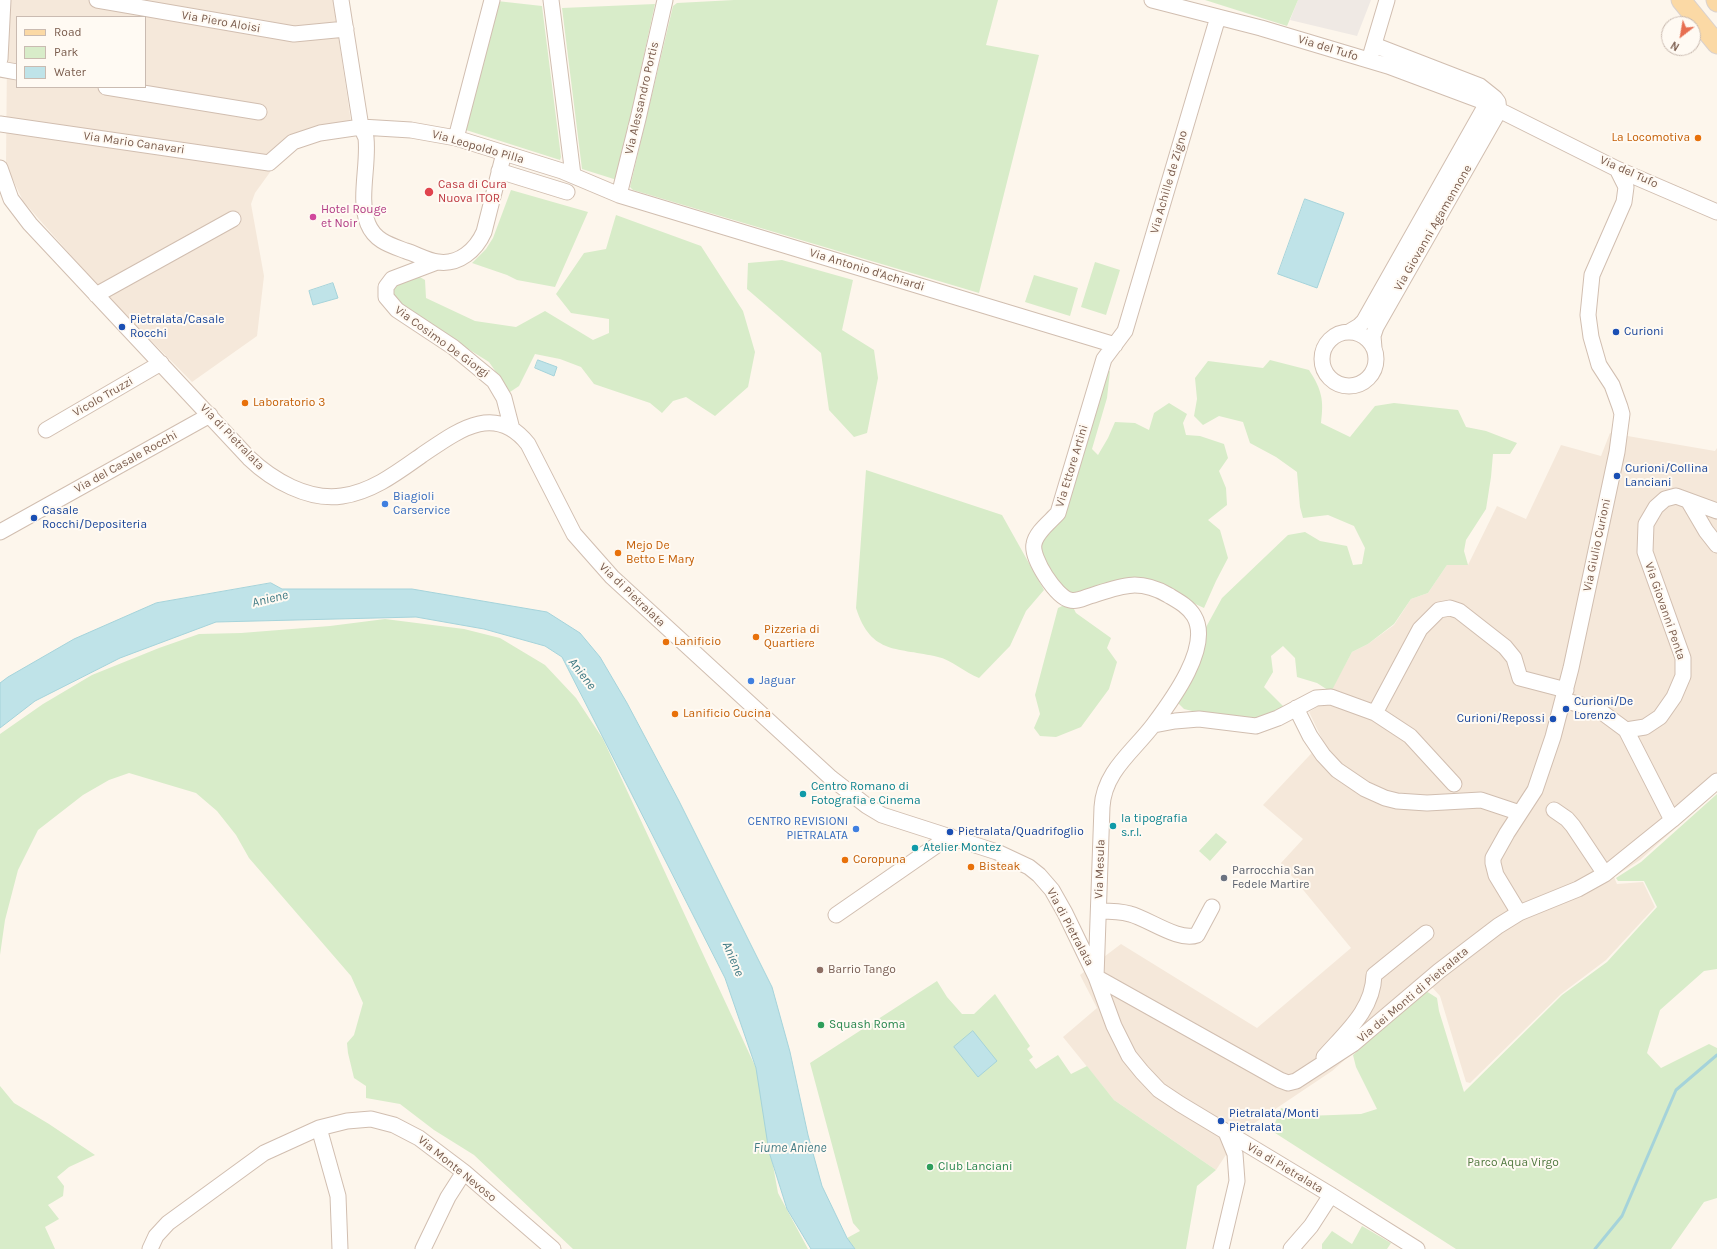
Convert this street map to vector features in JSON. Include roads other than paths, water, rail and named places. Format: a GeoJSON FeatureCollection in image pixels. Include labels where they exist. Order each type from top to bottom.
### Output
{"type":"FeatureCollection","features":[{"type":"Feature","properties":{"kind":"main road"},"geometry":{"type":"LineString","coordinates":[[1682,0],[1717,44]]}},
{"type":"Feature","properties":{"kind":"street"},"geometry":{"type":"LineString","coordinates":[[0,58],[3,0]]}},
{"type":"Feature","properties":{"kind":"street","name":"Via Piero Aloisi"},"geometry":{"type":"LineString","coordinates":[[97,0],[294,34],[346,29]]}},
{"type":"Feature","properties":{"kind":"street","name":"Via Cosimo De Giorgi"},"geometry":{"type":"LineString","coordinates":[[341,0],[361,127],[366,142],[364,212],[370,228],[382,241],[437,262]]}},
{"type":"Feature","properties":{"kind":"street"},"geometry":{"type":"LineString","coordinates":[[456,138],[492,0]]}},
{"type":"Feature","properties":{"kind":"street"},"geometry":{"type":"LineString","coordinates":[[552,0],[573,175]]}},
{"type":"Feature","properties":{"kind":"street","name":"Via Alessandro Portis"},"geometry":{"type":"LineString","coordinates":[[619,195],[665,0]]}},
{"type":"Feature","properties":{"kind":"street","name":"Via del Tufo"},"geometry":{"type":"LineString","coordinates":[[1152,0],[1218,17],[1369,60],[1412,74],[1470,96],[1492,108],[1605,161],[1617,169],[1717,212]]}},
{"type":"Feature","properties":{"kind":"street"},"geometry":{"type":"LineString","coordinates":[[1369,60],[1387,0]]}},
{"type":"Feature","properties":{"kind":"street","name":"Via Achille de Zigno"},"geometry":{"type":"LineString","coordinates":[[1115,345],[1125,331],[1218,17]]}},
{"type":"Feature","properties":{"kind":"street","name":"Via del Tufo"},"geometry":{"type":"LineString","coordinates":[[1374,45],[1480,86],[1498,102],[1492,108]]}},
{"type":"Feature","properties":{"kind":"street"},"geometry":{"type":"LineString","coordinates":[[0,69],[16,72]]}},
{"type":"Feature","properties":{"kind":"street"},"geometry":{"type":"LineString","coordinates":[[112,88],[259,112]]}},
{"type":"Feature","properties":{"kind":"street","name":"Via Giovanni Agamennone"},"geometry":{"type":"LineString","coordinates":[[1406,262],[1364,321],[1349,332],[1332,339],[1325,347],[1323,353],[1325,370],[1334,381],[1346,386],[1354,386],[1366,381],[1372,373],[1375,367],[1376,355],[1373,336],[1376,328],[1406,262],[1492,108]]}},
{"type":"Feature","properties":{"kind":"street","name":"Via Mario Canavari"},"geometry":{"type":"LineString","coordinates":[[0,124],[269,163]]}},
{"type":"Feature","properties":{"kind":"street","name":"Via Leopoldo Pilla"},"geometry":{"type":"LineString","coordinates":[[269,163],[289,145],[306,137],[320,133],[361,127],[411,130],[456,138],[504,153],[573,175],[619,195]]}},
{"type":"Feature","properties":{"kind":"street","name":"Via Cosimo De Giorgi"},"geometry":{"type":"LineString","coordinates":[[504,153],[484,232],[470,252],[461,258],[447,262],[437,262],[392,279],[386,287],[386,297],[396,310],[453,347],[494,380],[504,398],[512,429]]}},
{"type":"Feature","properties":{"kind":"street","name":"Via di Pietralata"},"geometry":{"type":"LineString","coordinates":[[0,168],[11,199],[20,212],[96,295],[249,458],[269,474],[296,489],[315,495],[333,497],[348,495],[370,487],[393,474],[450,435],[472,425],[489,422],[501,424],[512,429],[528,444],[567,521],[579,540],[612,577],[830,778],[867,806],[886,816],[1007,856],[1029,867],[1039,875],[1056,897],[1096,977],[1114,1026],[1135,1064],[1150,1081],[1167,1096],[1417,1249]]}},
{"type":"Feature","properties":{"kind":"street","name":"Via Giulio Curioni"},"geometry":{"type":"LineString","coordinates":[[1519,913],[1496,875],[1493,863],[1495,854],[1538,781],[1565,695],[1617,452],[1622,414],[1612,385],[1599,366],[1591,337],[1588,315],[1592,275],[1622,209],[1625,198],[1626,187],[1617,169]]}},
{"type":"Feature","properties":{"kind":"street"},"geometry":{"type":"LineString","coordinates":[[499,171],[567,192]]}},
{"type":"Feature","properties":{"kind":"street","name":"Via Antonio d'Achiardi"},"geometry":{"type":"LineString","coordinates":[[619,195],[1115,345]]}},
{"type":"Feature","properties":{"kind":"street"},"geometry":{"type":"LineString","coordinates":[[96,295],[233,219]]}},
{"type":"Feature","properties":{"kind":"street"},"geometry":{"type":"LineString","coordinates":[[1349,332],[1355,333],[1366,339],[1374,348]]}},
{"type":"Feature","properties":{"kind":"street","name":"Via Ettore Artini"},"geometry":{"type":"LineString","coordinates":[[1115,345],[1106,356],[1103,364],[1058,513],[1036,538],[1033,550],[1036,561],[1047,578],[1063,597],[1067,599],[1073,601],[1080,600],[1116,586],[1140,584],[1162,592],[1182,603],[1191,612],[1197,622],[1198,637],[1191,664],[1154,725]]}},
{"type":"Feature","properties":{"kind":"street","name":"Vicolo Truzzi"},"geometry":{"type":"LineString","coordinates":[[46,430],[161,363]]}},
{"type":"Feature","properties":{"kind":"street","name":"Via del Casale Rocchi"},"geometry":{"type":"LineString","coordinates":[[0,532],[210,415]]}},
{"type":"Feature","properties":{"kind":"street","name":"Via Giovanni Penta"},"geometry":{"type":"LineString","coordinates":[[1626,730],[1644,727],[1660,717],[1674,697],[1683,676],[1684,658],[1644,552],[1646,524],[1656,507],[1665,499],[1676,496],[1717,511]]}},
{"type":"Feature","properties":{"kind":"street"},"geometry":{"type":"LineString","coordinates":[[1689,502],[1706,531],[1717,545]]}},
{"type":"Feature","properties":{"kind":"street"},"geometry":{"type":"LineString","coordinates":[[1375,713],[1420,629],[1439,610],[1450,608],[1459,611],[1505,648],[1514,658],[1520,678],[1599,710],[1626,730],[1672,820]]}},
{"type":"Feature","properties":{"kind":"street"},"geometry":{"type":"LineString","coordinates":[[1154,725],[1175,720],[1199,719],[1256,726],[1266,723],[1312,699],[1321,696],[1338,699],[1375,713],[1410,736],[1454,784]]}},
{"type":"Feature","properties":{"kind":"street"},"geometry":{"type":"LineString","coordinates":[[1296,708],[1310,736],[1323,755],[1346,777],[1370,792],[1385,798],[1402,802],[1427,803],[1481,800],[1520,813]]}},
{"type":"Feature","properties":{"kind":"street","name":"Via Mesula"},"geometry":{"type":"LineString","coordinates":[[1096,977],[1102,807],[1104,793],[1116,769],[1154,725]]}},
{"type":"Feature","properties":{"kind":"street","name":"Via dei Monti di Pietralata"},"geometry":{"type":"LineString","coordinates":[[1096,977],[1280,1080],[1288,1083],[1296,1081],[1353,1044],[1439,971],[1487,934],[1519,913],[1578,889],[1604,874],[1672,820],[1717,781]]}},
{"type":"Feature","properties":{"kind":"street"},"geometry":{"type":"LineString","coordinates":[[1554,810],[1573,826],[1604,874]]}},
{"type":"Feature","properties":{"kind":"street"},"geometry":{"type":"LineString","coordinates":[[836,915],[950,836]]}},
{"type":"Feature","properties":{"kind":"street","name":"Via Mesula"},"geometry":{"type":"LineString","coordinates":[[1099,911],[1128,913],[1179,935],[1189,937],[1197,935],[1212,907]]}},
{"type":"Feature","properties":{"kind":"street"},"geometry":{"type":"LineString","coordinates":[[1312,1071],[1360,1016],[1371,993],[1374,975],[1426,933]]}},
{"type":"Feature","properties":{"kind":"street","name":"Via Monte Nevoso"},"geometry":{"type":"LineString","coordinates":[[150,1249],[156,1236],[168,1223],[257,1158],[270,1150],[319,1128],[361,1119],[387,1122],[413,1134],[464,1172],[553,1249]]}},
{"type":"Feature","properties":{"kind":"street"},"geometry":{"type":"LineString","coordinates":[[319,1128],[338,1196],[340,1249]]}},
{"type":"Feature","properties":{"kind":"street"},"geometry":{"type":"LineString","coordinates":[[1220,1249],[1237,1182],[1235,1154],[1226,1132]]}},
{"type":"Feature","properties":{"kind":"street"},"geometry":{"type":"LineString","coordinates":[[423,1249],[448,1197],[464,1172]]}},
{"type":"Feature","properties":{"kind":"street"},"geometry":{"type":"LineString","coordinates":[[1291,1249],[1311,1226],[1331,1195]]}},
{"type":"Feature","properties":{"kind":"water"},"geometry":{"type":"Polygon","coordinates":[[[1305,199],[1344,213],[1317,288],[1278,274],[1305,199]]]}},
{"type":"Feature","properties":{"kind":"water"},"geometry":{"type":"Polygon","coordinates":[[[333,283],[338,298],[313,305],[309,291],[333,283]]]}},
{"type":"Feature","properties":{"kind":"water"},"geometry":{"type":"Polygon","coordinates":[[[538,360],[557,367],[554,376],[535,368],[538,360]]]}},
{"type":"Feature","properties":{"kind":"water","name":"Fiume Aniene"},"geometry":{"type":"Polygon","coordinates":[[[271,583],[282,589],[412,589],[547,612],[580,633],[600,657],[627,703],[679,801],[772,987],[790,1052],[808,1135],[822,1186],[847,1238],[855,1249],[811,1249],[787,1209],[769,1152],[756,1068],[725,978],[562,657],[545,646],[484,629],[416,617],[216,622],[120,658],[35,701],[0,728],[0,683],[74,639],[156,603],[271,583]]]}},
{"type":"Feature","properties":{"kind":"water"},"geometry":{"type":"Polygon","coordinates":[[[973,1031],[997,1061],[978,1077],[954,1047],[973,1031]]]}},
{"type":"Feature","properties":{"kind":"waterway"},"geometry":{"type":"LineString","coordinates":[[1595,1249],[1622,1216],[1676,1090],[1717,1055]]}},
{"type":"Feature","properties":{"kind":"place","name":"La Locomotiva"},"geometry":{"type":"Point","coordinates":[1698,138]}},
{"type":"Feature","properties":{"kind":"place","name":"Casa di Cura Nuova ITOR"},"geometry":{"type":"Point","coordinates":[429,192]}},
{"type":"Feature","properties":{"kind":"place","name":"Hotel Rouge et Noir"},"geometry":{"type":"Point","coordinates":[313,217]}},
{"type":"Feature","properties":{"kind":"place","name":"Pietralata/Casale Rocchi"},"geometry":{"type":"Point","coordinates":[122,327]}},
{"type":"Feature","properties":{"kind":"place","name":"Curioni"},"geometry":{"type":"Point","coordinates":[1616,332]}},
{"type":"Feature","properties":{"kind":"place","name":"Laboratorio 3"},"geometry":{"type":"Point","coordinates":[245,403]}},
{"type":"Feature","properties":{"kind":"place","name":"Curioni/Collina Lanciani"},"geometry":{"type":"Point","coordinates":[1617,476]}},
{"type":"Feature","properties":{"kind":"place","name":"Biagioli Carservice"},"geometry":{"type":"Point","coordinates":[385,504]}},
{"type":"Feature","properties":{"kind":"place","name":"Casale Rocchi/Depositeria"},"geometry":{"type":"Point","coordinates":[34,518]}},
{"type":"Feature","properties":{"kind":"place","name":"Mejo De Betto E Mary"},"geometry":{"type":"Point","coordinates":[618,553]}},
{"type":"Feature","properties":{"kind":"place","name":"Pizzeria di Quartiere"},"geometry":{"type":"Point","coordinates":[756,637]}},
{"type":"Feature","properties":{"kind":"place","name":"Lanificio"},"geometry":{"type":"Point","coordinates":[666,642]}},
{"type":"Feature","properties":{"kind":"place","name":"Jaguar"},"geometry":{"type":"Point","coordinates":[751,681]}},
{"type":"Feature","properties":{"kind":"place","name":"Curioni/De Lorenzo"},"geometry":{"type":"Point","coordinates":[1566,709]}},
{"type":"Feature","properties":{"kind":"place","name":"Lanificio Cucina"},"geometry":{"type":"Point","coordinates":[675,714]}},
{"type":"Feature","properties":{"kind":"place","name":"Curioni/Repossi"},"geometry":{"type":"Point","coordinates":[1553,719]}},
{"type":"Feature","properties":{"kind":"place","name":"Centro Romano di Fotografia e Cinema"},"geometry":{"type":"Point","coordinates":[803,794]}},
{"type":"Feature","properties":{"kind":"place","name":"la tipografia s.r.l."},"geometry":{"type":"Point","coordinates":[1113,826]}},
{"type":"Feature","properties":{"kind":"place","name":"CENTRO REVISIONI PIETRALATA"},"geometry":{"type":"Point","coordinates":[856,829]}},
{"type":"Feature","properties":{"kind":"place","name":"Pietralata/Quadrifoglio"},"geometry":{"type":"Point","coordinates":[950,832]}},
{"type":"Feature","properties":{"kind":"place","name":"Atelier Montez"},"geometry":{"type":"Point","coordinates":[915,848]}},
{"type":"Feature","properties":{"kind":"place","name":"Coropuna"},"geometry":{"type":"Point","coordinates":[845,860]}},
{"type":"Feature","properties":{"kind":"place","name":"Bisteak"},"geometry":{"type":"Point","coordinates":[971,867]}},
{"type":"Feature","properties":{"kind":"place","name":"Parrocchia San Fedele Martire"},"geometry":{"type":"Point","coordinates":[1224,878]}},
{"type":"Feature","properties":{"kind":"place","name":"Barrio Tango"},"geometry":{"type":"Point","coordinates":[820,970]}},
{"type":"Feature","properties":{"kind":"place","name":"Squash Roma"},"geometry":{"type":"Point","coordinates":[821,1025]}},
{"type":"Feature","properties":{"kind":"place","name":"Pietralata/Monti Pietralata"},"geometry":{"type":"Point","coordinates":[1221,1121]}},
{"type":"Feature","properties":{"kind":"place","name":"Club Lanciani"},"geometry":{"type":"Point","coordinates":[930,1167]}},
{"type":"Feature","properties":{"kind":"water label","name":"Aniene"},"geometry":{"type":"Point","coordinates":[270,599]}},
{"type":"Feature","properties":{"kind":"water label","name":"Aniene"},"geometry":{"type":"Point","coordinates":[582,674]}},
{"type":"Feature","properties":{"kind":"water label","name":"Aniene"},"geometry":{"type":"Point","coordinates":[733,959]}},
{"type":"Feature","properties":{"kind":"park label","name":"Parco Aqua Virgo"},"geometry":{"type":"Point","coordinates":[1513,1163]}}]}
